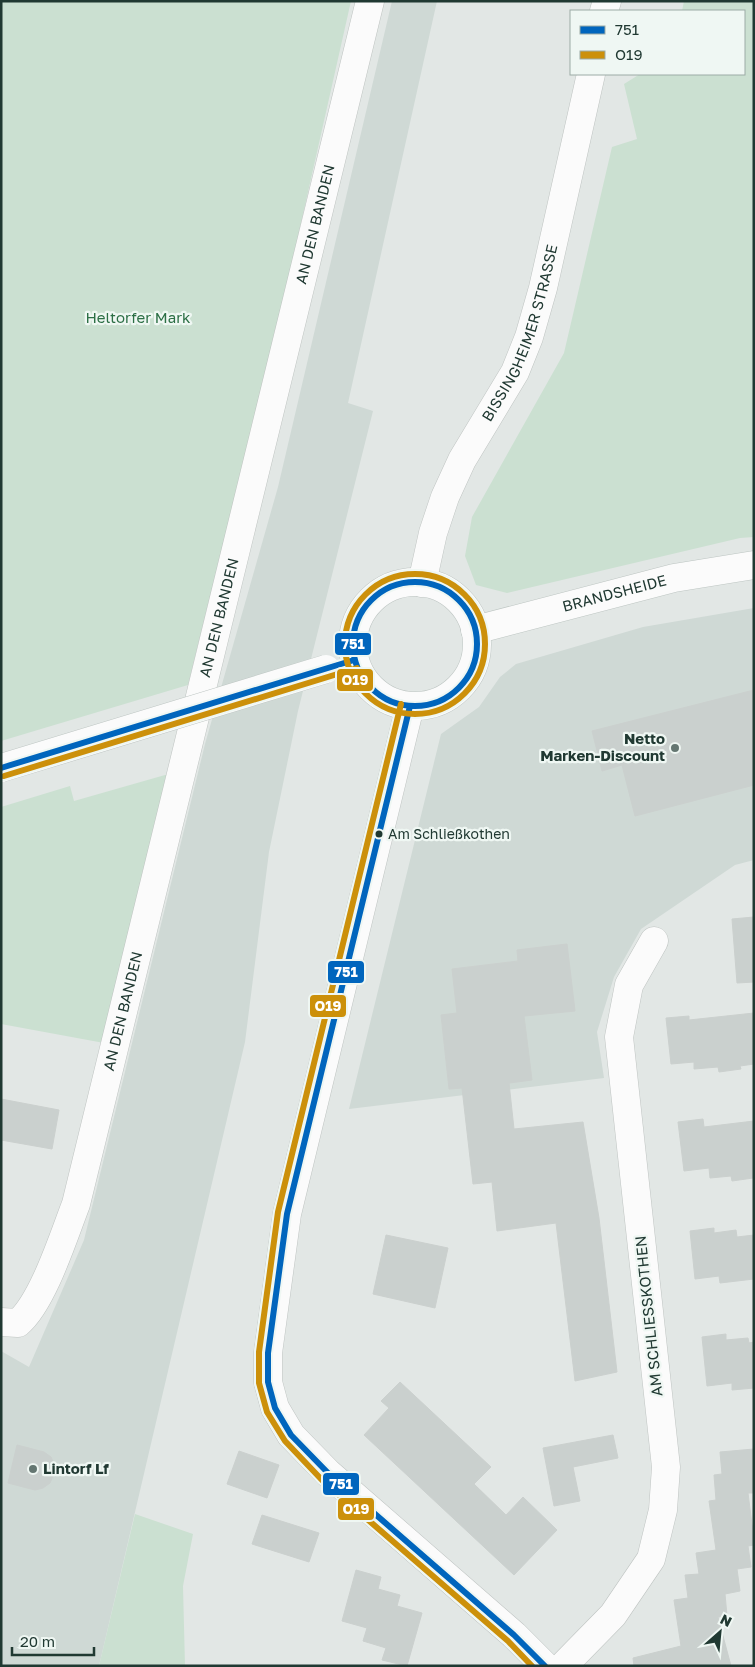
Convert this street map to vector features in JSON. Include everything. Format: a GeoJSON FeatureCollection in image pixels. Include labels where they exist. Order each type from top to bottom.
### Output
{"type":"FeatureCollection","features":[{"type":"Feature","properties":{"kind":"street","name":"AN DEN BANDEN"},"geometry":{"type":"LineString","coordinates":[[14,1319],[40,1292],[76,1204],[370,1]]}},
{"type":"Feature","properties":{"kind":"street","name":"BISSINGHEIMER STRASSE"},"geometry":{"type":"LineString","coordinates":[[422,583],[433,533],[445,496],[462,460],[514,372],[529,337],[543,288],[591,75]]}},
{"type":"Feature","properties":{"kind":"street","name":"BRANDSHEIDE"},"geometry":{"type":"LineString","coordinates":[[475,630],[674,578],[754,565]]}},
{"type":"Feature","properties":{"kind":"street"},"geometry":{"type":"LineString","coordinates":[[422,583],[440,588],[456,598],[468,612],[475,630],[477,649],[472,668],[463,684],[448,696],[431,705],[410,706],[393,702],[376,692],[363,677],[354,660],[352,636],[360,613],[376,595],[398,584],[422,583]]}},
{"type":"Feature","properties":{"kind":"street"},"geometry":{"type":"LineString","coordinates":[[1,768],[354,660]]}},
{"type":"Feature","properties":{"kind":"street"},"geometry":{"type":"LineString","coordinates":[[410,706],[288,1214],[268,1353],[268,1382],[274,1408],[291,1435],[328,1473],[514,1635],[545,1666]]}},
{"type":"Feature","properties":{"kind":"street","name":"AM SCHLIESSKOTHEN"},"geometry":{"type":"LineString","coordinates":[[563,1666],[613,1615],[651,1559],[663,1510],[666,1467],[619,1037],[629,985],[654,940]]}},
{"type":"Feature","properties":{"kind":"shaded area"},"geometry":{"type":"Polygon","coordinates":[[[392,1],[437,1],[348,403],[373,411],[298,711],[269,852],[245,1042],[99,1666],[1,1666],[1,1351],[29,1367],[84,1240],[205,744],[278,487],[392,1]]]}},
{"type":"Feature","properties":{"kind":"shaded area"},"geometry":{"type":"Polygon","coordinates":[[[754,608],[754,860],[735,865],[641,929],[614,977],[597,1032],[604,1078],[349,1109],[441,734],[479,707],[500,677],[516,664],[643,627],[754,608]]]}},
{"type":"Feature","properties":{"kind":"green space","name":"Heltorfer Mark"},"geometry":{"type":"Polygon","coordinates":[[[1,1],[351,1],[283,303],[188,685],[1,741],[1,1]]]}},
{"type":"Feature","properties":{"kind":"green space"},"geometry":{"type":"Polygon","coordinates":[[[684,1],[754,1],[754,537],[740,538],[507,593],[476,585],[465,556],[472,517],[564,353],[612,147],[637,139],[624,84],[638,75],[745,75],[745,10],[682,10],[684,1]]]}},
{"type":"Feature","properties":{"kind":"green space"},"geometry":{"type":"Polygon","coordinates":[[[172,773],[104,1043],[1,1024],[1,807],[70,786],[74,801],[172,773]]]}},
{"type":"Feature","properties":{"kind":"green space"},"geometry":{"type":"Polygon","coordinates":[[[135,1514],[193,1534],[183,1586],[185,1666],[99,1666],[135,1514]]]}},
{"type":"Feature","properties":{"kind":"building","name":"Netto Marken-Discount"},"geometry":{"type":"Polygon","coordinates":[[[754,690],[754,785],[635,816],[622,765],[602,771],[592,731],[754,690]]]}},
{"type":"Feature","properties":{"kind":"building"},"geometry":{"type":"Polygon","coordinates":[[[754,917],[754,982],[737,983],[732,919],[754,917]]]}},
{"type":"Feature","properties":{"kind":"building"},"geometry":{"type":"Polygon","coordinates":[[[567,944],[575,1011],[524,1016],[532,1080],[509,1083],[514,1129],[583,1122],[599,1218],[617,1372],[575,1381],[556,1223],[497,1231],[492,1182],[473,1184],[462,1088],[449,1089],[441,1015],[457,1013],[452,969],[518,961],[517,950],[567,944]]]}},
{"type":"Feature","properties":{"kind":"building"},"geometry":{"type":"Polygon","coordinates":[[[754,1013],[754,1064],[740,1066],[741,1069],[719,1072],[718,1067],[694,1069],[694,1062],[671,1064],[666,1018],[689,1016],[689,1020],[754,1013]]]}},
{"type":"Feature","properties":{"kind":"building"},"geometry":{"type":"Polygon","coordinates":[[[1,1099],[59,1110],[52,1149],[1,1140],[1,1099]]]}},
{"type":"Feature","properties":{"kind":"building"},"geometry":{"type":"Polygon","coordinates":[[[703,1119],[704,1127],[754,1121],[753,1178],[732,1181],[731,1176],[710,1178],[709,1168],[684,1171],[678,1122],[703,1119]]]}},
{"type":"Feature","properties":{"kind":"building"},"geometry":{"type":"Polygon","coordinates":[[[714,1228],[714,1233],[736,1230],[737,1237],[754,1235],[754,1279],[720,1283],[719,1276],[695,1279],[690,1231],[714,1228]]]}},
{"type":"Feature","properties":{"kind":"building"},"geometry":{"type":"Polygon","coordinates":[[[386,1235],[448,1248],[435,1308],[373,1294],[386,1235]]]}},
{"type":"Feature","properties":{"kind":"building"},"geometry":{"type":"Polygon","coordinates":[[[726,1334],[726,1340],[748,1338],[749,1343],[754,1342],[754,1388],[732,1390],[732,1383],[707,1386],[702,1337],[726,1334]]]}},
{"type":"Feature","properties":{"kind":"building"},"geometry":{"type":"Polygon","coordinates":[[[400,1382],[491,1467],[474,1484],[506,1515],[523,1497],[557,1530],[514,1575],[364,1435],[389,1408],[381,1401],[400,1382]]]}},
{"type":"Feature","properties":{"kind":"building"},"geometry":{"type":"Polygon","coordinates":[[[613,1435],[618,1458],[573,1467],[580,1501],[554,1506],[543,1448],[613,1435]]]}},
{"type":"Feature","properties":{"kind":"building","name":"Lintorf Lf"},"geometry":{"type":"Polygon","coordinates":[[[17,1445],[44,1452],[51,1457],[54,1464],[54,1473],[50,1483],[43,1488],[35,1490],[8,1483],[17,1445]]]}},
{"type":"Feature","properties":{"kind":"building"},"geometry":{"type":"Polygon","coordinates":[[[754,1449],[754,1493],[748,1493],[754,1540],[754,1545],[748,1546],[751,1567],[737,1569],[740,1591],[725,1594],[727,1616],[718,1617],[731,1666],[634,1666],[633,1658],[681,1646],[674,1600],[688,1598],[685,1575],[699,1574],[696,1553],[716,1550],[709,1501],[716,1500],[714,1475],[722,1474],[720,1452],[754,1449]]]}},
{"type":"Feature","properties":{"kind":"building"},"geometry":{"type":"Polygon","coordinates":[[[239,1451],[279,1465],[267,1498],[227,1484],[239,1451]]]}},
{"type":"Feature","properties":{"kind":"building"},"geometry":{"type":"Polygon","coordinates":[[[262,1515],[319,1533],[309,1562],[252,1544],[262,1515]]]}},
{"type":"Feature","properties":{"kind":"building"},"geometry":{"type":"Polygon","coordinates":[[[356,1570],[381,1577],[378,1589],[400,1595],[397,1606],[422,1613],[407,1666],[382,1660],[386,1648],[363,1641],[367,1628],[342,1621],[356,1570]]]}},
{"type":"Feature","properties":{"kind":"transit line","name":"O19"},"geometry":{"type":"LineString","coordinates":[[415,574],[429,575],[442,579],[465,594],[480,617],[484,630],[485,644],[484,658],[480,671],[465,694],[442,709],[429,713],[415,714],[401,713],[388,709],[365,694],[350,671],[346,658],[345,644],[346,630],[350,617],[365,594],[388,579],[401,575],[415,574]]}},
{"type":"Feature","properties":{"kind":"transit line","name":"751"},"geometry":{"type":"LineString","coordinates":[[415,582],[439,587],[459,600],[472,620],[477,644],[472,668],[459,688],[439,701],[415,706],[391,701],[371,688],[358,668],[353,644],[358,620],[371,600],[391,587],[415,582]]}},
{"type":"Feature","properties":{"kind":"transit line","name":"751"},"geometry":{"type":"LineString","coordinates":[[1,768],[354,660]]}},
{"type":"Feature","properties":{"kind":"transit line","name":"O19"},"geometry":{"type":"LineString","coordinates":[[4,776],[357,668]]}},
{"type":"Feature","properties":{"kind":"transit line","name":"O19"},"geometry":{"type":"LineString","coordinates":[[401,704],[278,1212],[259,1352],[259,1383],[267,1412],[285,1441],[322,1480],[508,1641],[532,1666]]}},
{"type":"Feature","properties":{"kind":"transit line","name":"751"},"geometry":{"type":"LineString","coordinates":[[410,706],[287,1214],[268,1353],[268,1382],[275,1408],[291,1435],[328,1473],[514,1635],[545,1666]]}},
{"type":"Feature","properties":{"kind":"place","name":"Netto Marken-Discount"},"geometry":{"type":"Point","coordinates":[675,748]}},
{"type":"Feature","properties":{"kind":"place","name":"Am Schließkothen"},"geometry":{"type":"Point","coordinates":[379,834]}},
{"type":"Feature","properties":{"kind":"place","name":"Lintorf Lf"},"geometry":{"type":"Point","coordinates":[33,1469]}}]}
